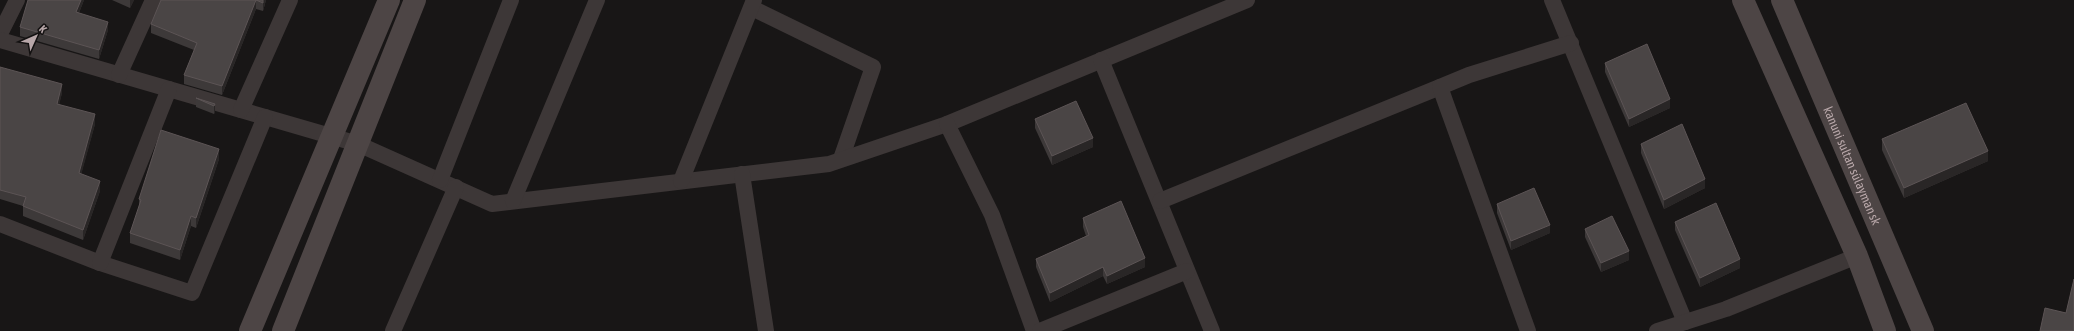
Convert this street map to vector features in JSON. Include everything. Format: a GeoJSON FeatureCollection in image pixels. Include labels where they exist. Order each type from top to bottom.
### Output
{"type":"FeatureCollection","features":[{"type":"Feature","properties":{"kind":"main road"},"geometry":{"type":"LineString","coordinates":[[250,331],[389,0]]}},
{"type":"Feature","properties":{"kind":"main road"},"geometry":{"type":"LineString","coordinates":[[283,331],[414,0]]}},
{"type":"Feature","properties":{"kind":"main road"},"geometry":{"type":"LineString","coordinates":[[1744,0],[1857,256],[1885,331]]}},
{"type":"Feature","properties":{"kind":"main road","name":"kanuni sultan sülayman sk"},"geometry":{"type":"LineString","coordinates":[[1782,0],[1923,331]]}},
{"type":"Feature","properties":{"kind":"street"},"geometry":{"type":"LineString","coordinates":[[0,34],[17,0]]}},
{"type":"Feature","properties":{"kind":"street"},"geometry":{"type":"LineString","coordinates":[[119,75],[154,0]]}},
{"type":"Feature","properties":{"kind":"street"},"geometry":{"type":"LineString","coordinates":[[241,110],[290,0]]}},
{"type":"Feature","properties":{"kind":"street"},"geometry":{"type":"LineString","coordinates":[[440,180],[511,0]]}},
{"type":"Feature","properties":{"kind":"street"},"geometry":{"type":"LineString","coordinates":[[513,201],[597,0]]}},
{"type":"Feature","properties":{"kind":"street"},"geometry":{"type":"LineString","coordinates":[[0,40],[265,117],[331,138],[358,144],[492,204],[829,164],[946,124],[1101,60],[1218,6],[1247,0]]}},
{"type":"Feature","properties":{"kind":"street"},"geometry":{"type":"LineString","coordinates":[[1552,0],[1685,322]]}},
{"type":"Feature","properties":{"kind":"street"},"geometry":{"type":"LineString","coordinates":[[681,181],[753,4],[873,67],[841,160]]}},
{"type":"Feature","properties":{"kind":"street"},"geometry":{"type":"LineString","coordinates":[[1160,201],[1440,86],[1469,75],[1571,43]]}},
{"type":"Feature","properties":{"kind":"street"},"geometry":{"type":"LineString","coordinates":[[1101,60],[1212,331]]}},
{"type":"Feature","properties":{"kind":"street"},"geometry":{"type":"LineString","coordinates":[[1440,86],[1528,331]]}},
{"type":"Feature","properties":{"kind":"street"},"geometry":{"type":"LineString","coordinates":[[100,263],[169,89]]}},
{"type":"Feature","properties":{"kind":"street"},"geometry":{"type":"LineString","coordinates":[[0,224],[100,263],[192,294],[265,117]]}},
{"type":"Feature","properties":{"kind":"street"},"geometry":{"type":"LineString","coordinates":[[946,124],[992,215],[1034,331]]}},
{"type":"Feature","properties":{"kind":"street"},"geometry":{"type":"LineString","coordinates":[[742,174],[766,331]]}},
{"type":"Feature","properties":{"kind":"street"},"geometry":{"type":"LineString","coordinates":[[393,331],[456,187]]}},
{"type":"Feature","properties":{"kind":"street"},"geometry":{"type":"LineString","coordinates":[[1658,331],[1726,309],[1857,256]]}},
{"type":"Feature","properties":{"kind":"street"},"geometry":{"type":"LineString","coordinates":[[1040,331],[1187,271]]}},
{"type":"Feature","properties":{"kind":"building"},"geometry":{"type":"Polygon","coordinates":[[[28,0],[81,0],[76,12],[108,22],[99,50],[20,27],[28,0]]]}},
{"type":"Feature","properties":{"kind":"building"},"geometry":{"type":"Polygon","coordinates":[[[161,0],[256,0],[222,86],[184,75],[197,43],[151,24],[161,0]]]}},
{"type":"Feature","properties":{"kind":"building"},"geometry":{"type":"Polygon","coordinates":[[[256,0],[263,0],[263,3],[256,0]]]}},
{"type":"Feature","properties":{"kind":"building"},"geometry":{"type":"Polygon","coordinates":[[[1647,44],[1670,99],[1629,119],[1605,63],[1647,44]]]}},
{"type":"Feature","properties":{"kind":"building"},"geometry":{"type":"Polygon","coordinates":[[[0,67],[62,84],[57,104],[95,114],[79,173],[100,181],[83,230],[23,206],[26,197],[0,190],[0,67]]]}},
{"type":"Feature","properties":{"kind":"building"},"geometry":{"type":"Polygon","coordinates":[[[196,98],[215,104],[214,106],[196,98]]]}},
{"type":"Feature","properties":{"kind":"building"},"geometry":{"type":"Polygon","coordinates":[[[1076,101],[1093,138],[1052,156],[1035,119],[1076,101]]]}},
{"type":"Feature","properties":{"kind":"building"},"geometry":{"type":"Polygon","coordinates":[[[1966,103],[1988,151],[1904,188],[1882,139],[1966,103]]]}},
{"type":"Feature","properties":{"kind":"building"},"geometry":{"type":"Polygon","coordinates":[[[1682,124],[1705,179],[1664,200],[1641,144],[1682,124]]]}},
{"type":"Feature","properties":{"kind":"building"},"geometry":{"type":"Polygon","coordinates":[[[161,130],[219,149],[196,218],[191,216],[180,250],[130,233],[161,130]]]}},
{"type":"Feature","properties":{"kind":"building"},"geometry":{"type":"Polygon","coordinates":[[[1534,188],[1550,225],[1511,241],[1497,204],[1534,188]]]}},
{"type":"Feature","properties":{"kind":"building"},"geometry":{"type":"Polygon","coordinates":[[[1121,201],[1145,258],[1107,276],[1103,267],[1050,293],[1036,259],[1089,235],[1083,218],[1121,201]]]}},
{"type":"Feature","properties":{"kind":"building"},"geometry":{"type":"Polygon","coordinates":[[[1716,203],[1740,259],[1700,278],[1675,222],[1716,203]]]}},
{"type":"Feature","properties":{"kind":"building"},"geometry":{"type":"Polygon","coordinates":[[[1612,216],[1629,251],[1601,263],[1585,229],[1612,216]]]}},
{"type":"Feature","properties":{"kind":"building"},"geometry":{"type":"Polygon","coordinates":[[[2074,279],[2074,331],[2040,331],[2045,308],[2066,313],[2074,279]]]}}]}
